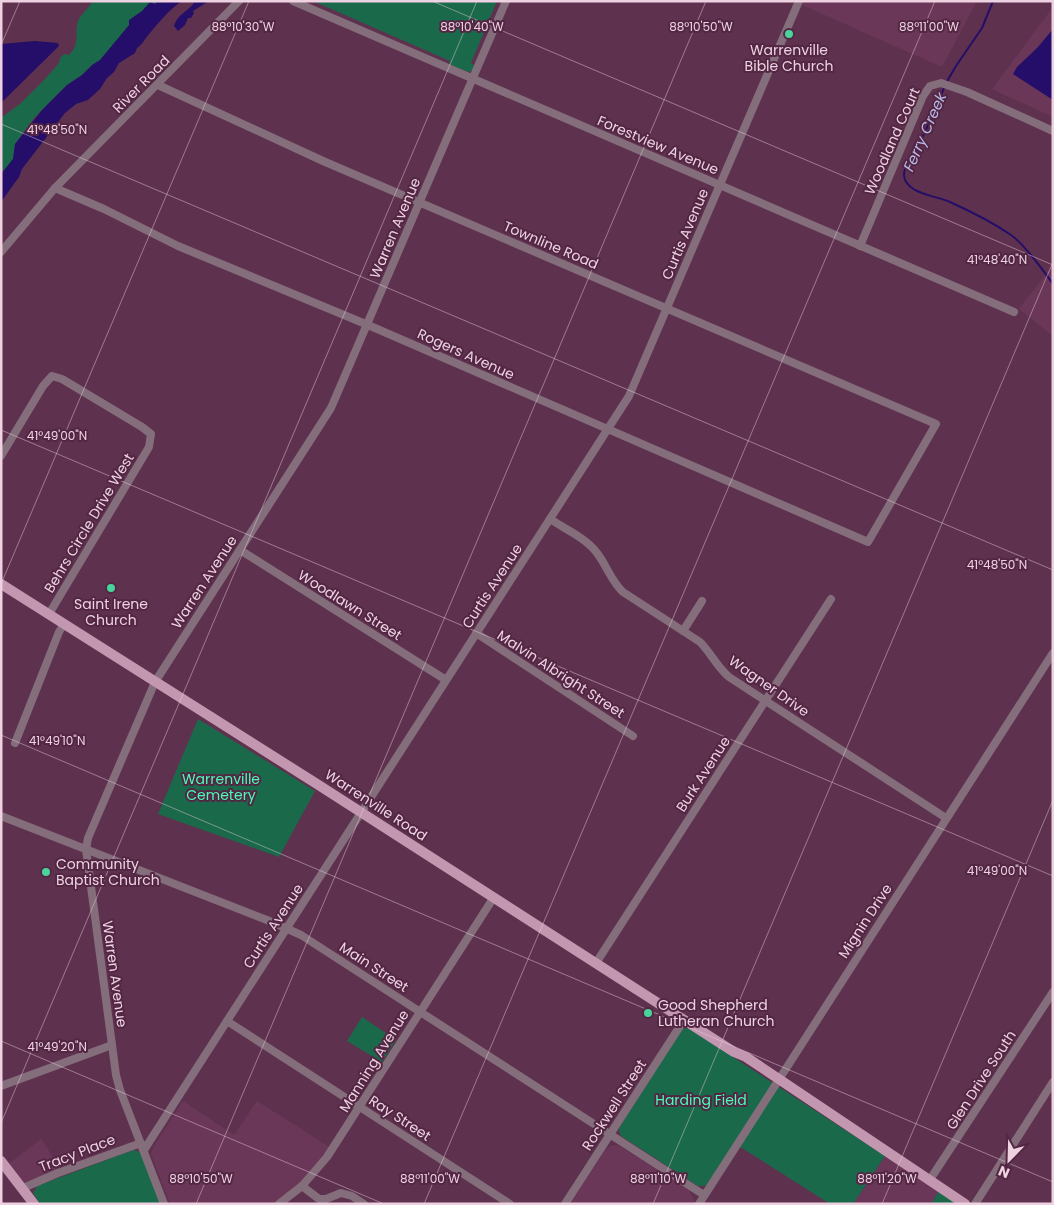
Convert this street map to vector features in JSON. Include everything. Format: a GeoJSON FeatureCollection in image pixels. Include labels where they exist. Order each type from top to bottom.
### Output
{"type":"FeatureCollection","features":[{"type":"Feature","properties":{"kind":"main road","name":"Warrenville Road"},"geometry":{"type":"LineString","coordinates":[[1,584],[494,897],[734,1052],[813,1106],[821,1108],[965,1204]]}},
{"type":"Feature","properties":{"kind":"main road"},"geometry":{"type":"LineString","coordinates":[[1,1160],[34,1204]]}},
{"type":"Feature","properties":{"kind":"street","name":"River Road"},"geometry":{"type":"LineString","coordinates":[[1,252],[55,188],[239,1]]}},
{"type":"Feature","properties":{"kind":"street","name":"Forestview Avenue"},"geometry":{"type":"LineString","coordinates":[[293,1],[1014,312]]}},
{"type":"Feature","properties":{"kind":"street","name":"Warren Avenue"},"geometry":{"type":"LineString","coordinates":[[164,1204],[116,1075],[86,849],[88,838],[155,682],[331,408],[506,1]]}},
{"type":"Feature","properties":{"kind":"street"},"geometry":{"type":"LineString","coordinates":[[789,1],[798,3]]}},
{"type":"Feature","properties":{"kind":"street","name":"Curtis Avenue"},"geometry":{"type":"LineString","coordinates":[[142,1146],[227,1021],[629,396],[798,3]]}},
{"type":"Feature","properties":{"kind":"street","name":"Woodland Court"},"geometry":{"type":"LineString","coordinates":[[860,246],[923,96],[930,86],[945,84],[982,98],[1053,131]]}},
{"type":"Feature","properties":{"kind":"street","name":"Townline Road"},"geometry":{"type":"LineString","coordinates":[[158,85],[323,161],[936,424],[868,542]]}},
{"type":"Feature","properties":{"kind":"street","name":"Rogers Avenue"},"geometry":{"type":"LineString","coordinates":[[55,188],[104,208],[178,246],[368,325],[868,542]]}},
{"type":"Feature","properties":{"kind":"street","name":"Behrs Circle Drive West"},"geometry":{"type":"LineString","coordinates":[[1,456],[43,386],[52,376],[62,379],[151,434],[150,444],[48,614]]}},
{"type":"Feature","properties":{"kind":"street","name":"Wagner Drive"},"geometry":{"type":"LineString","coordinates":[[550,519],[593,548],[614,583],[623,592],[705,647],[724,672],[946,818]]}},
{"type":"Feature","properties":{"kind":"street","name":"Woodlawn Street"},"geometry":{"type":"LineString","coordinates":[[240,550],[446,680]]}},
{"type":"Feature","properties":{"kind":"street","name":"Burk Avenue"},"geometry":{"type":"LineString","coordinates":[[596,963],[831,599]]}},
{"type":"Feature","properties":{"kind":"street"},"geometry":{"type":"LineString","coordinates":[[683,631],[702,600]]}},
{"type":"Feature","properties":{"kind":"street"},"geometry":{"type":"LineString","coordinates":[[15,743],[59,632],[64,624]]}},
{"type":"Feature","properties":{"kind":"street","name":"Malvin Albright Street"},"geometry":{"type":"LineString","coordinates":[[476,634],[633,736]]}},
{"type":"Feature","properties":{"kind":"street","name":"Mignin Drive"},"geometry":{"type":"LineString","coordinates":[[699,1204],[1053,653]]}},
{"type":"Feature","properties":{"kind":"street","name":"Main Street"},"geometry":{"type":"LineString","coordinates":[[1,816],[301,935],[704,1195]]}},
{"type":"Feature","properties":{"kind":"street","name":"Manning Avenue"},"geometry":{"type":"LineString","coordinates":[[279,1204],[302,1186],[327,1157],[494,897]]}},
{"type":"Feature","properties":{"kind":"street","name":"Glen Drive South"},"geometry":{"type":"LineString","coordinates":[[930,1181],[1053,992]]}},
{"type":"Feature","properties":{"kind":"street","name":"Rockwell Street"},"geometry":{"type":"LineString","coordinates":[[564,1204],[684,1020]]}},
{"type":"Feature","properties":{"kind":"street","name":"Ray Street"},"geometry":{"type":"LineString","coordinates":[[227,1021],[510,1204]]}},
{"type":"Feature","properties":{"kind":"street"},"geometry":{"type":"LineString","coordinates":[[1,1086],[112,1045]]}},
{"type":"Feature","properties":{"kind":"street"},"geometry":{"type":"LineString","coordinates":[[975,1204],[1053,1082]]}},
{"type":"Feature","properties":{"kind":"street","name":"Tracy Place"},"geometry":{"type":"LineString","coordinates":[[22,1188],[58,1173],[142,1146]]}},
{"type":"Feature","properties":{"kind":"street"},"geometry":{"type":"LineString","coordinates":[[302,1186],[319,1199],[326,1199],[341,1193],[347,1194],[364,1204]]}},
{"type":"Feature","properties":{"kind":"shaded area"},"geometry":{"type":"Polygon","coordinates":[[[158,1],[182,1],[161,20],[137,48],[135,53],[119,63],[100,89],[88,100],[76,104],[65,113],[22,169],[19,177],[1,202],[1,174],[13,159],[15,144],[42,110],[67,85],[100,60],[129,25],[129,20],[142,11],[150,2],[155,4],[158,1]]]}},
{"type":"Feature","properties":{"kind":"shaded area"},"geometry":{"type":"Polygon","coordinates":[[[195,1],[209,1],[193,11],[194,13],[191,18],[188,18],[185,25],[178,31],[174,26],[176,22],[195,1]]]}},
{"type":"Feature","properties":{"kind":"shaded area"},"geometry":{"type":"Polygon","coordinates":[[[804,1],[977,1],[942,67],[802,5],[804,1]]]}},
{"type":"Feature","properties":{"kind":"shaded area"},"geometry":{"type":"Polygon","coordinates":[[[1053,7],[1053,117],[992,89],[1053,7]]]}},
{"type":"Feature","properties":{"kind":"shaded area"},"geometry":{"type":"Polygon","coordinates":[[[1053,29],[1053,100],[1013,74],[1017,67],[1053,29]]]}},
{"type":"Feature","properties":{"kind":"shaded area"},"geometry":{"type":"Polygon","coordinates":[[[35,41],[58,43],[59,46],[1,103],[1,44],[35,41]]]}},
{"type":"Feature","properties":{"kind":"shaded area"},"geometry":{"type":"Polygon","coordinates":[[[1053,265],[1053,336],[1019,309],[1053,265]]]}},
{"type":"Feature","properties":{"kind":"shaded area"},"geometry":{"type":"Polygon","coordinates":[[[183,1101],[234,1135],[257,1101],[331,1148],[300,1184],[273,1204],[170,1204],[151,1154],[154,1146],[183,1101]]]}},
{"type":"Feature","properties":{"kind":"shaded area"},"geometry":{"type":"Polygon","coordinates":[[[41,1139],[61,1169],[15,1186],[2,1169],[41,1139]]]}},
{"type":"Feature","properties":{"kind":"shaded area"},"geometry":{"type":"Polygon","coordinates":[[[615,1145],[689,1190],[694,1204],[570,1204],[604,1152],[610,1146],[615,1145]]]}},
{"type":"Feature","properties":{"kind":"shaded area"},"geometry":{"type":"Polygon","coordinates":[[[885,1156],[939,1191],[931,1204],[853,1204],[885,1156]]]}},
{"type":"Feature","properties":{"kind":"green space"},"geometry":{"type":"Polygon","coordinates":[[[93,1],[158,1],[138,15],[100,60],[67,85],[34,118],[15,144],[13,159],[1,174],[1,118],[21,103],[45,79],[64,54],[69,55],[73,51],[76,43],[78,21],[93,1]]]}},
{"type":"Feature","properties":{"kind":"green space"},"geometry":{"type":"Polygon","coordinates":[[[313,1],[497,1],[471,63],[475,66],[469,72],[449,65],[450,61],[313,1]]]}},
{"type":"Feature","properties":{"kind":"green space","name":"Warrenville Cemetery"},"geometry":{"type":"Polygon","coordinates":[[[198,719],[315,791],[279,857],[158,814],[198,719]]]}},
{"type":"Feature","properties":{"kind":"green space"},"geometry":{"type":"Polygon","coordinates":[[[362,1017],[396,1040],[382,1062],[347,1041],[362,1017]]]}},
{"type":"Feature","properties":{"kind":"green space","name":"Harding Field"},"geometry":{"type":"Polygon","coordinates":[[[684,1028],[690,1029],[885,1156],[853,1204],[830,1204],[734,1143],[708,1183],[705,1186],[698,1186],[621,1136],[619,1128],[684,1028]]]}},
{"type":"Feature","properties":{"kind":"green space"},"geometry":{"type":"Polygon","coordinates":[[[133,1150],[140,1152],[161,1204],[40,1204],[33,1193],[37,1186],[133,1150]]]}},
{"type":"Feature","properties":{"kind":"green space"},"geometry":{"type":"Polygon","coordinates":[[[939,1191],[957,1204],[931,1204],[939,1191]]]}},
{"type":"Feature","properties":{"kind":"waterway","name":"Ferry Creek"},"geometry":{"type":"LineString","coordinates":[[946,83],[982,28],[993,1]]}},
{"type":"Feature","properties":{"kind":"waterway","name":"Ferry Creek"},"geometry":{"type":"LineString","coordinates":[[944,88],[921,140],[906,167],[905,180],[915,190],[958,205],[1011,235],[1027,251],[1053,284]]}},
{"type":"Feature","properties":{"kind":"place","name":"Warrenville Bible Church"},"geometry":{"type":"Point","coordinates":[789,34]}},
{"type":"Feature","properties":{"kind":"place","name":"Saint Irene Church"},"geometry":{"type":"Point","coordinates":[111,588]}},
{"type":"Feature","properties":{"kind":"place","name":"Community Baptist Church"},"geometry":{"type":"Point","coordinates":[46,872]}},
{"type":"Feature","properties":{"kind":"place","name":"Good Shepherd Lutheran Church"},"geometry":{"type":"Point","coordinates":[648,1013]}}]}
